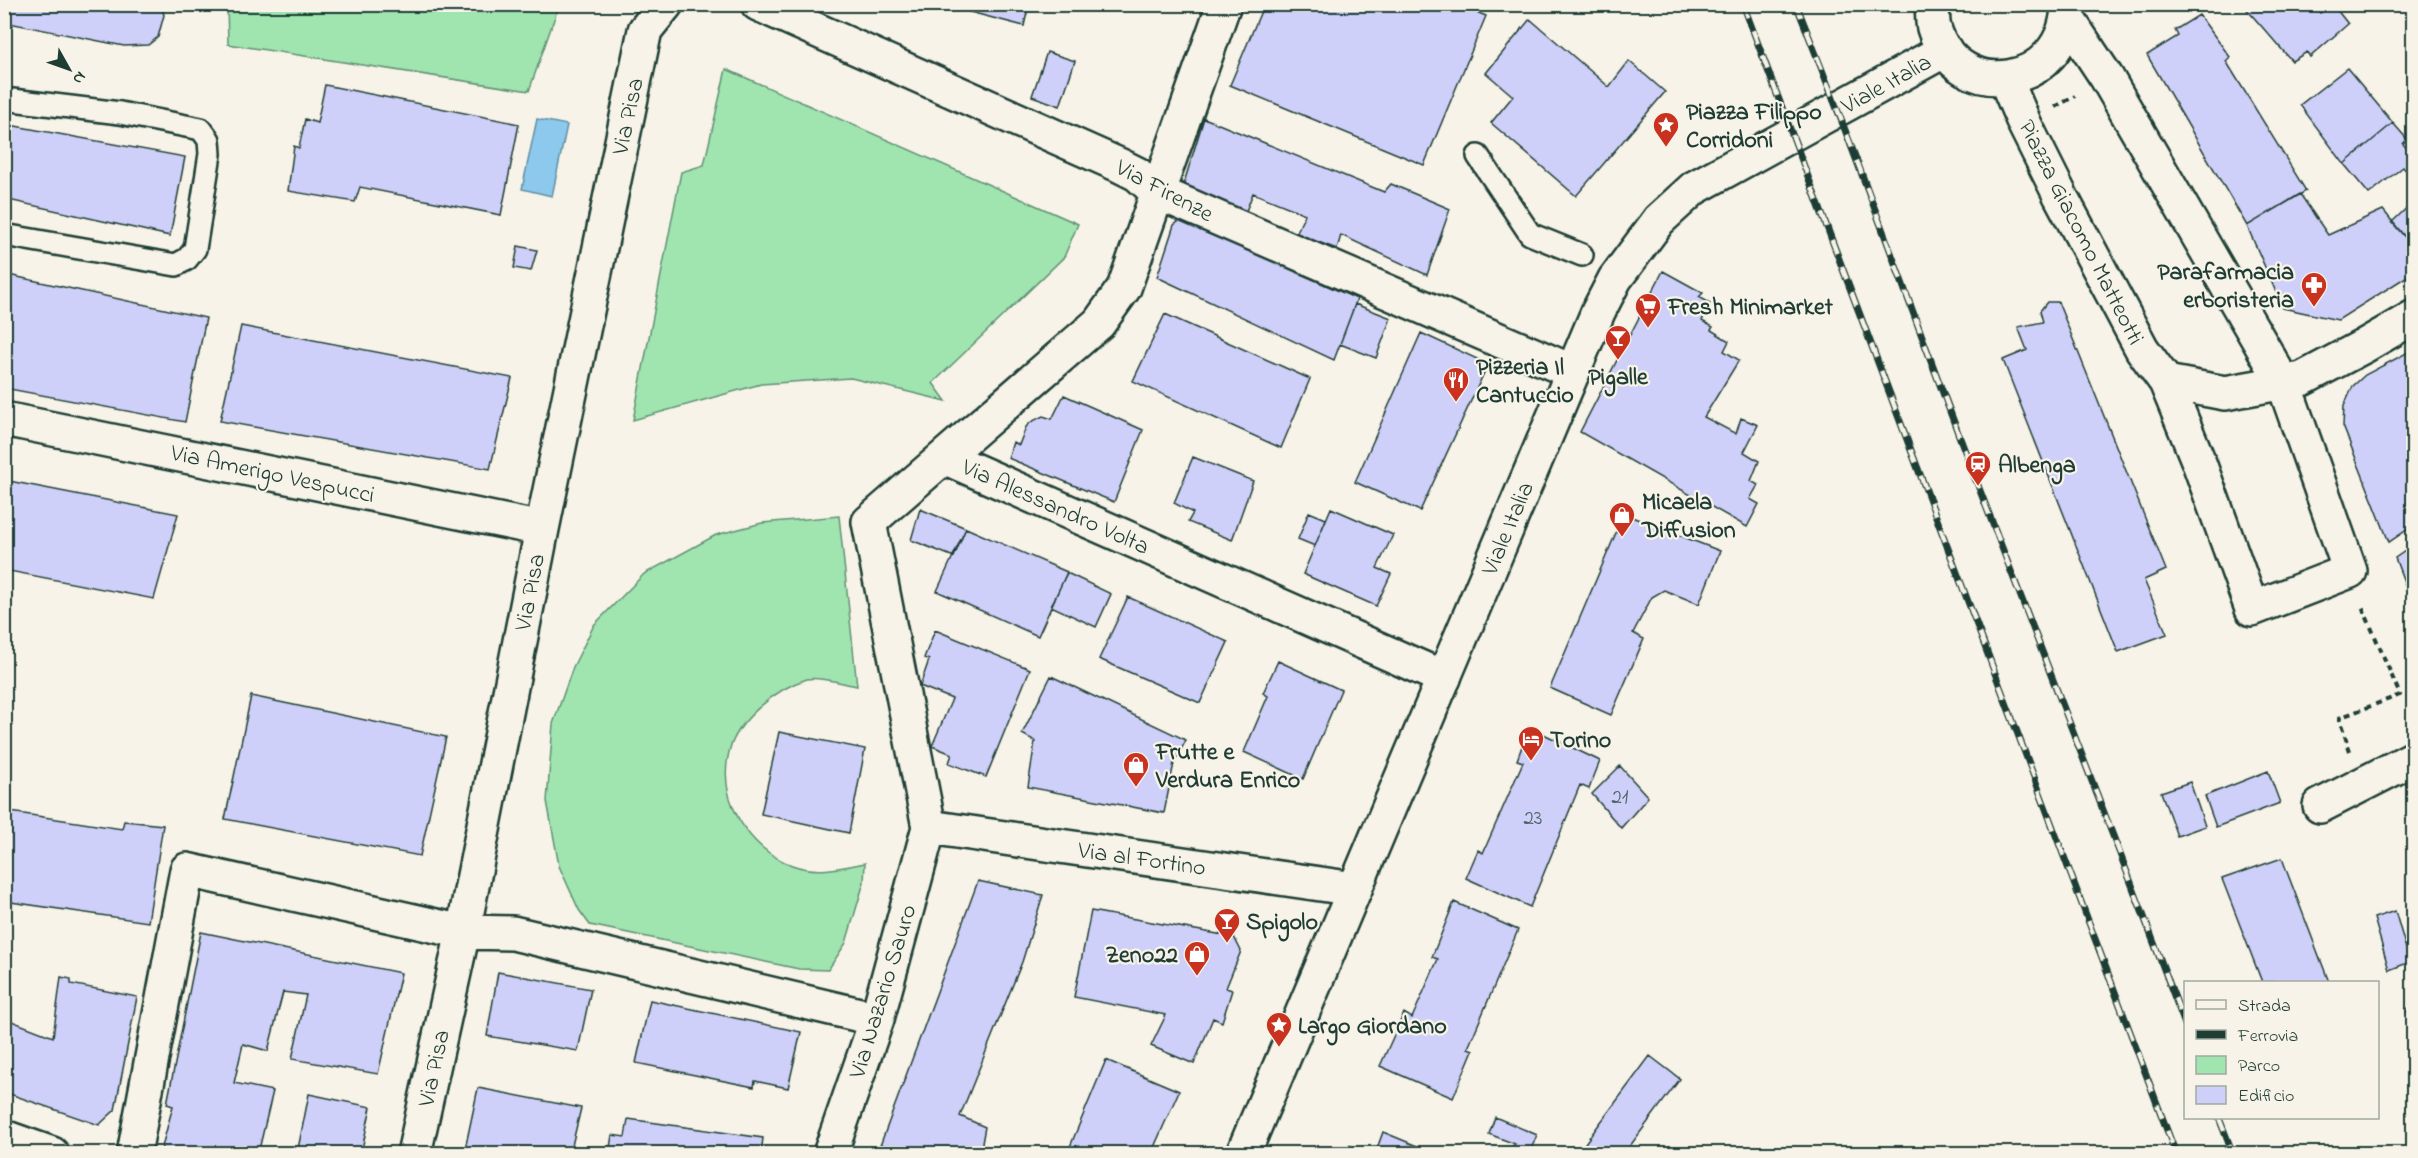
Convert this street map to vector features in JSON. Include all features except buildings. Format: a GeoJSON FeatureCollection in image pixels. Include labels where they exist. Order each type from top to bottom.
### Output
{"type":"FeatureCollection","features":[{"type":"Feature","properties":{"kind":"street","name":"Via Pisa"},"geometry":{"type":"LineString","coordinates":[[414,1154],[463,932],[542,528],[645,30],[666,4]]}},
{"type":"Feature","properties":{"kind":"street","name":"Via Firenze"},"geometry":{"type":"LineString","coordinates":[[758,4],[1119,165],[1137,174],[1157,192],[1573,372]]}},
{"type":"Feature","properties":{"kind":"street"},"geometry":{"type":"LineString","coordinates":[[944,457],[1100,323],[1124,288],[1224,4]]}},
{"type":"Feature","properties":{"kind":"street"},"geometry":{"type":"LineString","coordinates":[[1932,4],[1934,27],[1945,50],[1957,63],[1972,72],[1988,77],[2005,78],[2028,72],[2047,60],[2061,41],[2068,12]]}},
{"type":"Feature","properties":{"kind":"street"},"geometry":{"type":"LineString","coordinates":[[2068,12],[2284,384],[2350,571]]}},
{"type":"Feature","properties":{"kind":"street","name":"Viale Italia"},"geometry":{"type":"LineString","coordinates":[[1243,1154],[1573,372],[1615,279],[1659,220],[1695,188],[1945,50]]}},
{"type":"Feature","properties":{"kind":"street","name":"Piazza Giacomo Matteotti"},"geometry":{"type":"LineString","coordinates":[[2005,78],[2025,125],[2142,349],[2166,382],[2198,460],[2252,609],[2350,571]]}},
{"type":"Feature","properties":{"kind":"street"},"geometry":{"type":"LineString","coordinates":[[2166,382],[2224,393],[2284,384],[2302,379],[2414,317]]}},
{"type":"Feature","properties":{"kind":"street","name":"Via Amerigo Vespucci"},"geometry":{"type":"LineString","coordinates":[[4,419],[542,528]]}},
{"type":"Feature","properties":{"kind":"street","name":"Via Alessandro Volta"},"geometry":{"type":"LineString","coordinates":[[929,827],[869,522],[944,457],[1444,678]]}},
{"type":"Feature","properties":{"kind":"street"},"geometry":{"type":"LineString","coordinates":[[2320,806],[2414,758]]}},
{"type":"Feature","properties":{"kind":"street","name":"Via al Fortino"},"geometry":{"type":"LineString","coordinates":[[929,827],[1355,889]]}},
{"type":"Feature","properties":{"kind":"street","name":"Via Nazario Sauro"},"geometry":{"type":"LineString","coordinates":[[830,1154],[877,1019],[929,827]]}},
{"type":"Feature","properties":{"kind":"street"},"geometry":{"type":"LineString","coordinates":[[134,1154],[187,870],[463,932],[513,933],[877,1019]]}},
{"type":"Feature","properties":{"kind":"street"},"geometry":{"type":"LineString","coordinates":[[4,1137],[52,1154]]}},
{"type":"Feature","properties":{"kind":"lane"},"geometry":{"type":"LineString","coordinates":[[4,99],[120,113],[201,129],[209,141],[210,154],[195,249],[176,265],[4,235]]}},
{"type":"Feature","properties":{"kind":"lane"},"geometry":{"type":"LineString","coordinates":[[1478,156],[1530,234],[1582,255]]}},
{"type":"Feature","properties":{"kind":"path"},"geometry":{"type":"LineString","coordinates":[[2025,125],[2107,78]]}},
{"type":"Feature","properties":{"kind":"path"},"geometry":{"type":"LineString","coordinates":[[2350,571],[2400,694],[2339,718],[2362,786]]}},
{"type":"Feature","properties":{"kind":"green space"},"geometry":{"type":"Polygon","coordinates":[[[227,4],[559,5],[529,91],[228,44],[227,4]]]}},
{"type":"Feature","properties":{"kind":"green space"},"geometry":{"type":"Polygon","coordinates":[[[726,69],[1078,224],[1064,257],[933,383],[946,401],[851,378],[761,384],[633,420],[681,172],[704,165],[726,69]]]}},
{"type":"Feature","properties":{"kind":"green space"},"geometry":{"type":"Polygon","coordinates":[[[839,516],[857,686],[812,678],[795,683],[783,690],[760,707],[740,728],[729,752],[726,770],[732,804],[740,820],[750,835],[776,857],[792,865],[810,869],[847,867],[865,863],[864,882],[846,943],[828,970],[799,969],[590,925],[579,910],[559,866],[547,801],[553,724],[573,667],[594,625],[644,574],[716,535],[762,523],[839,516]]]}},
{"type":"Feature","properties":{"kind":"water"},"geometry":{"type":"Polygon","coordinates":[[[537,119],[567,125],[552,196],[522,189],[537,119]]]}},
{"type":"Feature","properties":{"kind":"railway"},"geometry":{"type":"LineString","coordinates":[[1743,4],[2176,1154]]}},
{"type":"Feature","properties":{"kind":"railway"},"geometry":{"type":"LineString","coordinates":[[1796,4],[2184,1022]]}},
{"type":"Feature","properties":{"kind":"railway"},"geometry":{"type":"LineString","coordinates":[[2219,1119],[2233,1154]]}},
{"type":"Feature","properties":{"kind":"place","name":"Piazza Filippo Corridoni"},"geometry":{"type":"Point","coordinates":[1666,148]}},
{"type":"Feature","properties":{"kind":"place","name":"Parafarmacia erboristeria"},"geometry":{"type":"Point","coordinates":[2314,308]}},
{"type":"Feature","properties":{"kind":"place","name":"Fresh Minimarket"},"geometry":{"type":"Point","coordinates":[1648,329]}},
{"type":"Feature","properties":{"kind":"place","name":"Pigalle"},"geometry":{"type":"Point","coordinates":[1618,361]}},
{"type":"Feature","properties":{"kind":"place","name":"Pizzeria Il Cantuccio"},"geometry":{"type":"Point","coordinates":[1456,403]}},
{"type":"Feature","properties":{"kind":"place","name":"Albenga"},"geometry":{"type":"Point","coordinates":[1978,487]}},
{"type":"Feature","properties":{"kind":"place","name":"Micaela Diffusion"},"geometry":{"type":"Point","coordinates":[1622,538]}},
{"type":"Feature","properties":{"kind":"place","name":"Torino"},"geometry":{"type":"Point","coordinates":[1531,762]}},
{"type":"Feature","properties":{"kind":"place","name":"Frutte e Verdura Enrico"},"geometry":{"type":"Point","coordinates":[1136,788]}},
{"type":"Feature","properties":{"kind":"place","name":"Spigolo"},"geometry":{"type":"Point","coordinates":[1227,944]}},
{"type":"Feature","properties":{"kind":"place","name":"Zeno22"},"geometry":{"type":"Point","coordinates":[1197,977]}},
{"type":"Feature","properties":{"kind":"place","name":"Largo Giordano"},"geometry":{"type":"Point","coordinates":[1279,1048]}}]}
